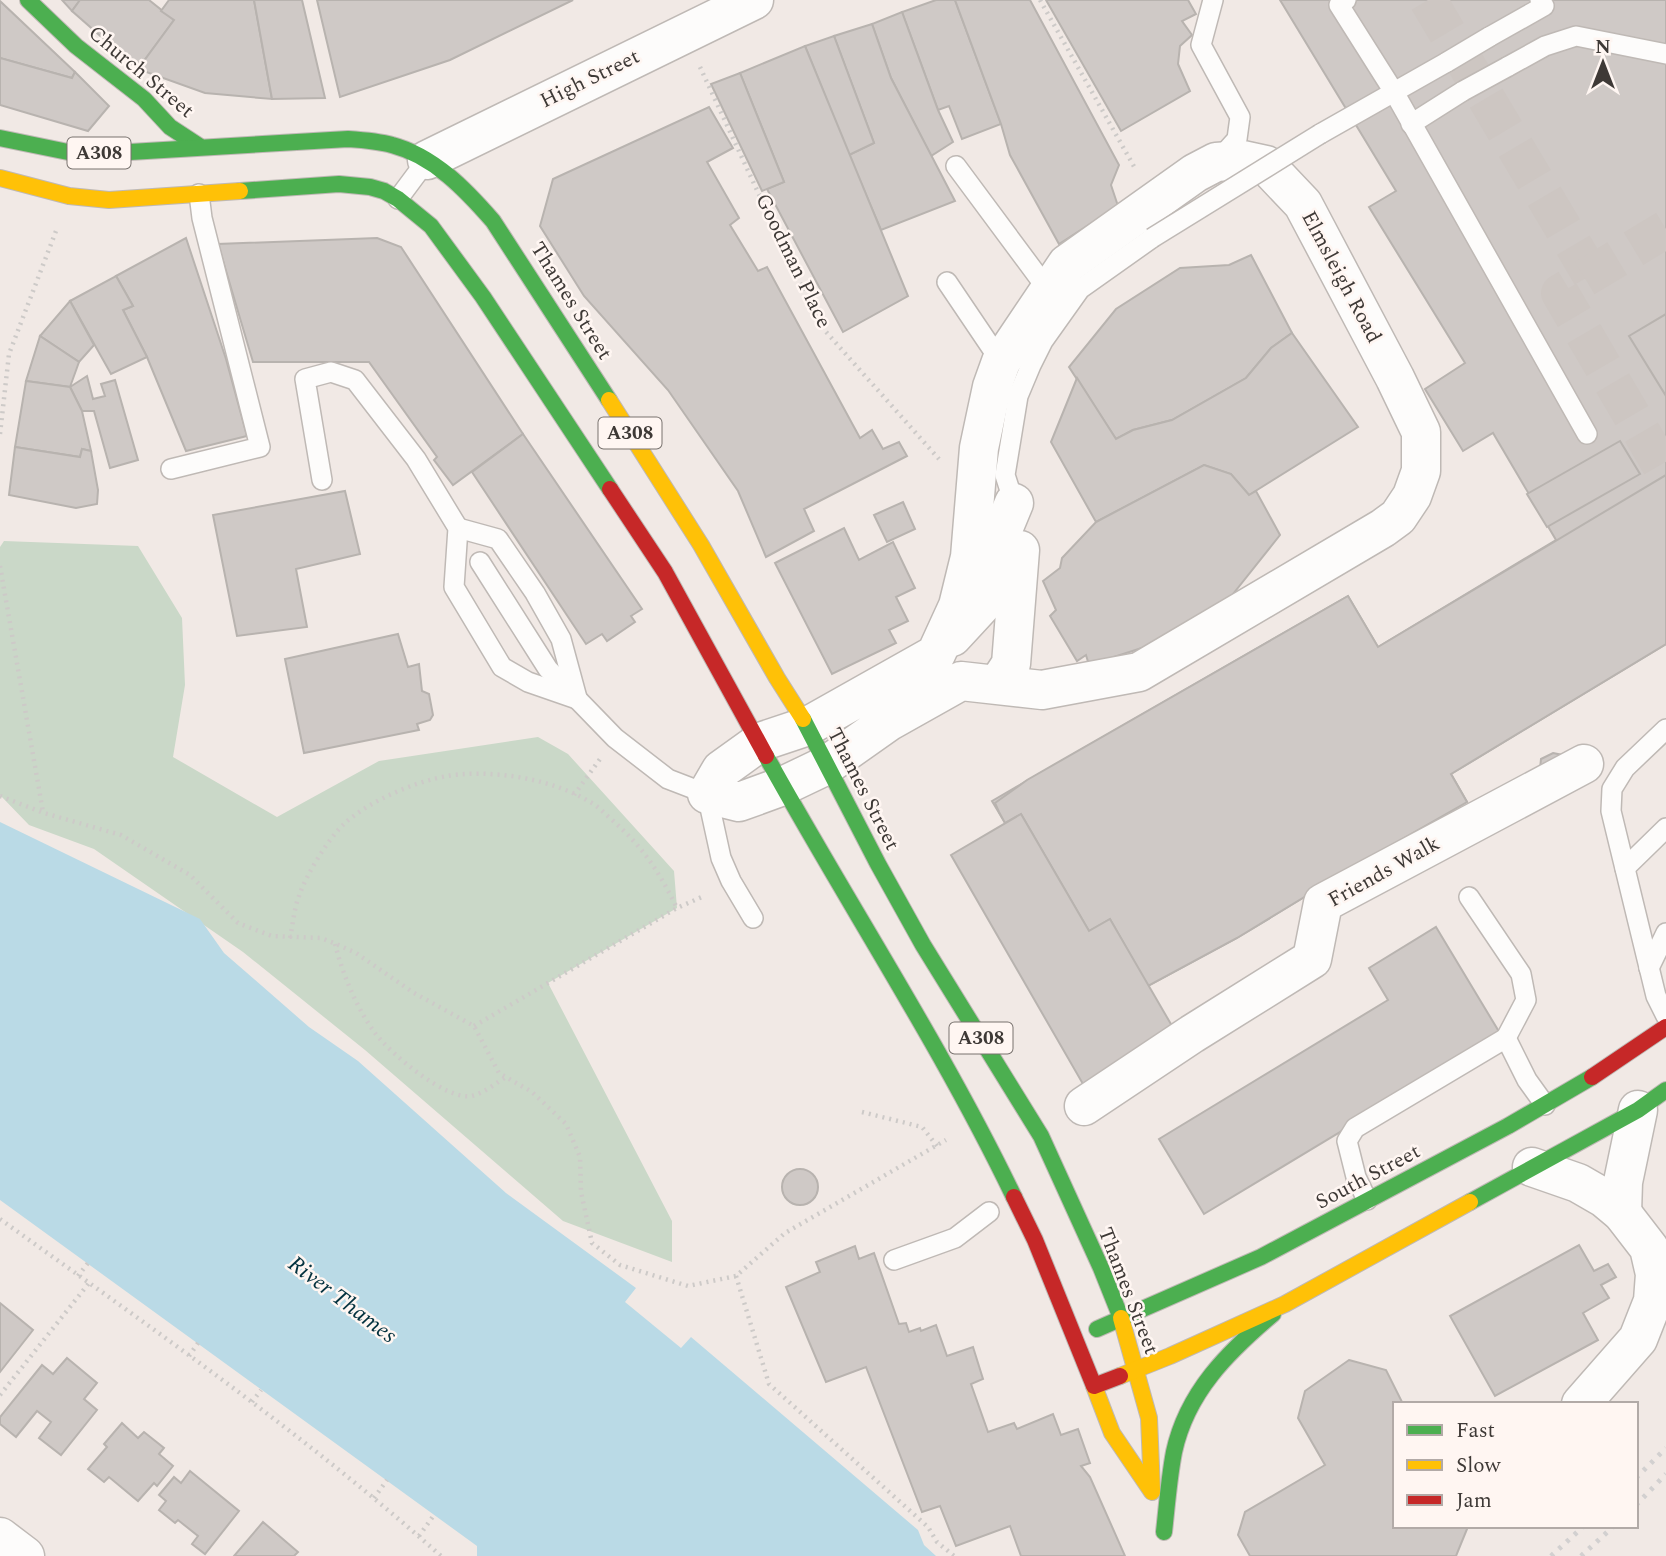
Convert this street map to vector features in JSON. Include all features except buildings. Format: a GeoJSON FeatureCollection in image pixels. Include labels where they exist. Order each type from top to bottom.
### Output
{"type":"FeatureCollection","features":[{"type":"Feature","properties":{"kind":"main road","name":"Church Street"},"geometry":{"type":"LineString","coordinates":[[27,0],[76,46],[145,99],[170,127],[199,146]]}},
{"type":"Feature","properties":{"kind":"main road","name":"A308"},"geometry":{"type":"LineString","coordinates":[[0,138],[68,152],[113,153],[348,139],[400,147],[427,160]]}},
{"type":"Feature","properties":{"kind":"main road","name":"Thames Street"},"geometry":{"type":"LineString","coordinates":[[427,160],[465,188],[504,235],[701,545],[808,726],[878,864],[923,945],[1041,1136],[1121,1318],[1149,1418],[1152,1492],[1166,1538],[1176,1442],[1185,1414],[1219,1363],[1285,1304]]}},
{"type":"Feature","properties":{"kind":"main road","name":"A308"},"geometry":{"type":"LineString","coordinates":[[0,178],[69,196],[109,200],[339,184],[370,187],[398,199]]}},
{"type":"Feature","properties":{"kind":"main road","name":"Thames Street"},"geometry":{"type":"LineString","coordinates":[[398,199],[431,226],[483,297],[665,572],[839,887],[977,1119],[1016,1198],[1076,1339],[1112,1433],[1152,1492]]}},
{"type":"Feature","properties":{"kind":"main road","name":"South Street"},"geometry":{"type":"LineString","coordinates":[[1076,1339],[1261,1257],[1545,1105],[1608,1068],[1666,1027]]}},
{"type":"Feature","properties":{"kind":"main road"},"geometry":{"type":"LineString","coordinates":[[1094,1386],[1285,1304],[1652,1100]]}},
{"type":"Feature","properties":{"kind":"street","name":"High Street"},"geometry":{"type":"LineString","coordinates":[[427,160],[754,0]]}},
{"type":"Feature","properties":{"kind":"street","name":"Elmsleigh Road"},"geometry":{"type":"LineString","coordinates":[[936,654],[958,606],[970,557],[979,448],[992,387],[1001,362],[1048,290],[1067,264],[1153,220],[1195,173],[1216,162],[1243,160],[1266,165],[1303,204],[1395,378],[1420,432],[1420,471],[1412,496],[1398,517],[1383,528],[1139,672],[1042,690],[980,683]]}},
{"type":"Feature","properties":{"kind":"street"},"geometry":{"type":"LineString","coordinates":[[1014,503],[1022,534],[1011,664],[980,683],[888,722],[827,765],[783,786],[738,803],[707,793],[721,770],[760,742],[808,726],[936,654],[989,597],[1002,532],[1014,503]]}},
{"type":"Feature","properties":{"kind":"street"},"geometry":{"type":"LineString","coordinates":[[936,654],[980,683]]}},
{"type":"Feature","properties":{"kind":"street","name":"Friends Walk"},"geometry":{"type":"LineString","coordinates":[[1084,1106],[1312,959],[1323,903],[1584,764]]}},
{"type":"Feature","properties":{"kind":"street"},"geometry":{"type":"LineString","coordinates":[[1622,1213],[1623,1182],[1652,1100]]}},
{"type":"Feature","properties":{"kind":"street"},"geometry":{"type":"LineString","coordinates":[[1532,1167],[1578,1183],[1604,1198],[1622,1213],[1649,1248],[1655,1274],[1653,1301],[1638,1339],[1583,1402]]}},
{"type":"Feature","properties":{"kind":"street"},"geometry":{"type":"LineString","coordinates":[[0,1537],[25,1556]]}},
{"type":"Feature","properties":{"kind":"lane"},"geometry":{"type":"LineString","coordinates":[[1213,0],[1201,45],[1240,117],[1237,139],[1216,162]]}},
{"type":"Feature","properties":{"kind":"lane"},"geometry":{"type":"LineString","coordinates":[[1346,0],[1339,5],[1394,92],[1587,434]]}},
{"type":"Feature","properties":{"kind":"lane"},"geometry":{"type":"LineString","coordinates":[[1014,503],[1005,475],[1018,396],[1037,353],[1080,289],[1153,220],[1320,134],[1447,62],[1544,6],[1541,0]]}},
{"type":"Feature","properties":{"kind":"lane"},"geometry":{"type":"LineString","coordinates":[[1411,124],[1463,91],[1545,46],[1576,36],[1666,54]]}},
{"type":"Feature","properties":{"kind":"lane","name":"High Street"},"geometry":{"type":"LineString","coordinates":[[398,199],[427,160]]}},
{"type":"Feature","properties":{"kind":"lane"},"geometry":{"type":"LineString","coordinates":[[956,166],[1048,290]]}},
{"type":"Feature","properties":{"kind":"lane"},"geometry":{"type":"LineString","coordinates":[[171,469],[260,447],[202,218],[199,194]]}},
{"type":"Feature","properties":{"kind":"lane"},"geometry":{"type":"LineString","coordinates":[[947,282],[1001,362]]}},
{"type":"Feature","properties":{"kind":"lane"},"geometry":{"type":"LineString","coordinates":[[322,480],[305,379],[331,372],[355,380],[415,459],[458,528],[454,587],[502,667],[528,682],[578,699]]}},
{"type":"Feature","properties":{"kind":"lane"},"geometry":{"type":"LineString","coordinates":[[458,528],[498,539],[535,593],[561,639],[578,699]]}},
{"type":"Feature","properties":{"kind":"lane"},"geometry":{"type":"LineString","coordinates":[[480,562],[548,668],[615,738],[667,779],[707,793],[721,858],[753,918]]}},
{"type":"Feature","properties":{"kind":"lane"},"geometry":{"type":"LineString","coordinates":[[1666,729],[1625,768],[1612,789],[1611,811],[1656,996],[1666,1016]]}},
{"type":"Feature","properties":{"kind":"lane"},"geometry":{"type":"LineString","coordinates":[[1625,868],[1666,828]]}},
{"type":"Feature","properties":{"kind":"lane"},"geometry":{"type":"LineString","coordinates":[[1367,1200],[1356,1177],[1347,1141],[1355,1128],[1506,1038],[1526,1000],[1521,974],[1469,897]]}},
{"type":"Feature","properties":{"kind":"lane"},"geometry":{"type":"LineString","coordinates":[[1649,968],[1666,933]]}},
{"type":"Feature","properties":{"kind":"lane"},"geometry":{"type":"LineString","coordinates":[[1506,1038],[1527,1080],[1545,1105]]}},
{"type":"Feature","properties":{"kind":"lane"},"geometry":{"type":"LineString","coordinates":[[894,1260],[955,1238],[989,1212]]}},
{"type":"Feature","properties":{"kind":"path"},"geometry":{"type":"LineString","coordinates":[[1040,0],[1153,220]]}},
{"type":"Feature","properties":{"kind":"path","name":"Goodman Place"},"geometry":{"type":"LineString","coordinates":[[697,60],[819,324],[976,500]]}},
{"type":"Feature","properties":{"kind":"path"},"geometry":{"type":"LineString","coordinates":[[0,434],[3,379],[9,355],[57,228]]}},
{"type":"Feature","properties":{"kind":"path"},"geometry":{"type":"LineString","coordinates":[[0,566],[44,813]]}},
{"type":"Feature","properties":{"kind":"path"},"geometry":{"type":"LineString","coordinates":[[574,795],[615,738]]}},
{"type":"Feature","properties":{"kind":"path"},"geometry":{"type":"LineString","coordinates":[[290,938],[299,895],[321,853],[344,824],[382,799],[420,783],[465,774],[517,777],[558,787],[592,803],[637,842],[662,879],[677,908]]}},
{"type":"Feature","properties":{"kind":"path"},"geometry":{"type":"LineString","coordinates":[[0,796],[44,813],[121,835],[190,876],[238,923],[272,936],[321,938],[334,943],[356,953],[414,993],[474,1026],[499,1073],[532,1092],[566,1124],[580,1157],[583,1202],[592,1243],[620,1265],[688,1286],[736,1276],[785,1233],[953,1136]]}},
{"type":"Feature","properties":{"kind":"path"},"geometry":{"type":"LineString","coordinates":[[474,1026],[677,908],[704,896]]}},
{"type":"Feature","properties":{"kind":"path"},"geometry":{"type":"LineString","coordinates":[[334,943],[352,993],[376,1034],[428,1081],[449,1093],[471,1096],[506,1077]]}},
{"type":"Feature","properties":{"kind":"path"},"geometry":{"type":"LineString","coordinates":[[862,1112],[922,1127],[937,1146]]}},
{"type":"Feature","properties":{"kind":"path"},"geometry":{"type":"LineString","coordinates":[[0,1219],[252,1402],[374,1497],[441,1556]]}},
{"type":"Feature","properties":{"kind":"path"},"geometry":{"type":"LineString","coordinates":[[78,1276],[88,1263]]}},
{"type":"Feature","properties":{"kind":"path"},"geometry":{"type":"LineString","coordinates":[[736,1276],[769,1384],[928,1527],[937,1542],[954,1556]]}},
{"type":"Feature","properties":{"kind":"path"},"geometry":{"type":"LineString","coordinates":[[0,1395],[89,1283]]}},
{"type":"Feature","properties":{"kind":"path"},"geometry":{"type":"LineString","coordinates":[[189,1356],[198,1343]]}},
{"type":"Feature","properties":{"kind":"path"},"geometry":{"type":"LineString","coordinates":[[252,1402],[261,1390]]}},
{"type":"Feature","properties":{"kind":"path"},"geometry":{"type":"LineString","coordinates":[[374,1497],[387,1480]]}},
{"type":"Feature","properties":{"kind":"path"},"geometry":{"type":"LineString","coordinates":[[419,1536],[434,1515]]}},
{"type":"Feature","properties":{"kind":"green space"},"geometry":{"type":"Polygon","coordinates":[[[4,541],[138,546],[182,618],[185,685],[173,757],[277,817],[379,761],[538,737],[568,754],[674,871],[677,908],[548,983],[672,1221],[672,1262],[563,1221],[365,1050],[243,952],[94,849],[29,825],[0,795],[0,547],[4,541]]]}},
{"type":"Feature","properties":{"kind":"water","name":"River Thames"},"geometry":{"type":"Polygon","coordinates":[[[0,822],[200,919],[224,953],[309,1027],[358,1061],[506,1193],[636,1288],[625,1302],[681,1348],[691,1337],[918,1530],[924,1545],[936,1556],[477,1556],[477,1546],[0,1200],[0,822]]]}},
{"type":"Feature","properties":{"kind":"tunnel"},"geometry":{"type":"LineString","coordinates":[[1428,0],[1591,275]]}},
{"type":"Feature","properties":{"kind":"tunnel"},"geometry":{"type":"LineString","coordinates":[[1666,229],[1560,293],[1666,474]]}},
{"type":"Feature","properties":{"kind":"railway"},"geometry":{"type":"LineString","coordinates":[[1638,1476],[1666,1448]]}},
{"type":"Feature","properties":{"kind":"railway"},"geometry":{"type":"LineString","coordinates":[[1638,1503],[1666,1474]]}},
{"type":"Feature","properties":{"kind":"railway"},"geometry":{"type":"LineString","coordinates":[[1551,1556],[1582,1528]]}},
{"type":"Feature","properties":{"kind":"railway"},"geometry":{"type":"LineString","coordinates":[[1581,1556],[1612,1528]]}},
{"type":"Feature","properties":{"kind":"traffic: fast"},"geometry":{"type":"LineString","coordinates":[[28,0],[76,46],[144,99],[170,127],[199,146]]}},
{"type":"Feature","properties":{"kind":"traffic: fast"},"geometry":{"type":"LineString","coordinates":[[0,138],[68,152],[113,153],[348,139],[392,145],[407,150],[422,157],[448,176],[493,221],[609,400]]}},
{"type":"Feature","properties":{"kind":"traffic: fast"},"geometry":{"type":"LineString","coordinates":[[240,191],[339,184],[370,187],[398,199],[431,226],[483,297],[610,489]]}},
{"type":"Feature","properties":{"kind":"traffic: fast"},"geometry":{"type":"LineString","coordinates":[[803,719],[923,945],[1041,1136],[1121,1318]]}},
{"type":"Feature","properties":{"kind":"traffic: fast"},"geometry":{"type":"LineString","coordinates":[[766,756],[925,1029],[1014,1197]]}},
{"type":"Feature","properties":{"kind":"traffic: fast"},"geometry":{"type":"LineString","coordinates":[[1097,1329],[1261,1257],[1508,1126],[1592,1077]]}},
{"type":"Feature","properties":{"kind":"traffic: fast"},"geometry":{"type":"LineString","coordinates":[[1470,1202],[1638,1110],[1666,1090]]}},
{"type":"Feature","properties":{"kind":"traffic: fast"},"geometry":{"type":"LineString","coordinates":[[1164,1532],[1174,1452],[1189,1410],[1199,1392],[1225,1359],[1273,1314]]}},
{"type":"Feature","properties":{"kind":"traffic: slow"},"geometry":{"type":"LineString","coordinates":[[0,178],[69,196],[109,200],[240,191]]}},
{"type":"Feature","properties":{"kind":"traffic: slow"},"geometry":{"type":"LineString","coordinates":[[609,400],[701,545],[803,719]]}},
{"type":"Feature","properties":{"kind":"traffic: slow"},"geometry":{"type":"LineString","coordinates":[[1120,1376],[1285,1304],[1470,1202]]}},
{"type":"Feature","properties":{"kind":"traffic: slow"},"geometry":{"type":"LineString","coordinates":[[1121,1318],[1149,1418],[1152,1490]]}},
{"type":"Feature","properties":{"kind":"traffic: slow"},"geometry":{"type":"LineString","coordinates":[[1094,1386],[1112,1433],[1152,1492]]}},
{"type":"Feature","properties":{"kind":"traffic: jam"},"geometry":{"type":"LineString","coordinates":[[610,489],[665,572],[766,756]]}},
{"type":"Feature","properties":{"kind":"traffic: jam"},"geometry":{"type":"LineString","coordinates":[[1592,1077],[1666,1027]]}},
{"type":"Feature","properties":{"kind":"traffic: jam"},"geometry":{"type":"LineString","coordinates":[[1014,1197],[1035,1240],[1094,1386],[1120,1376]]}}]}
